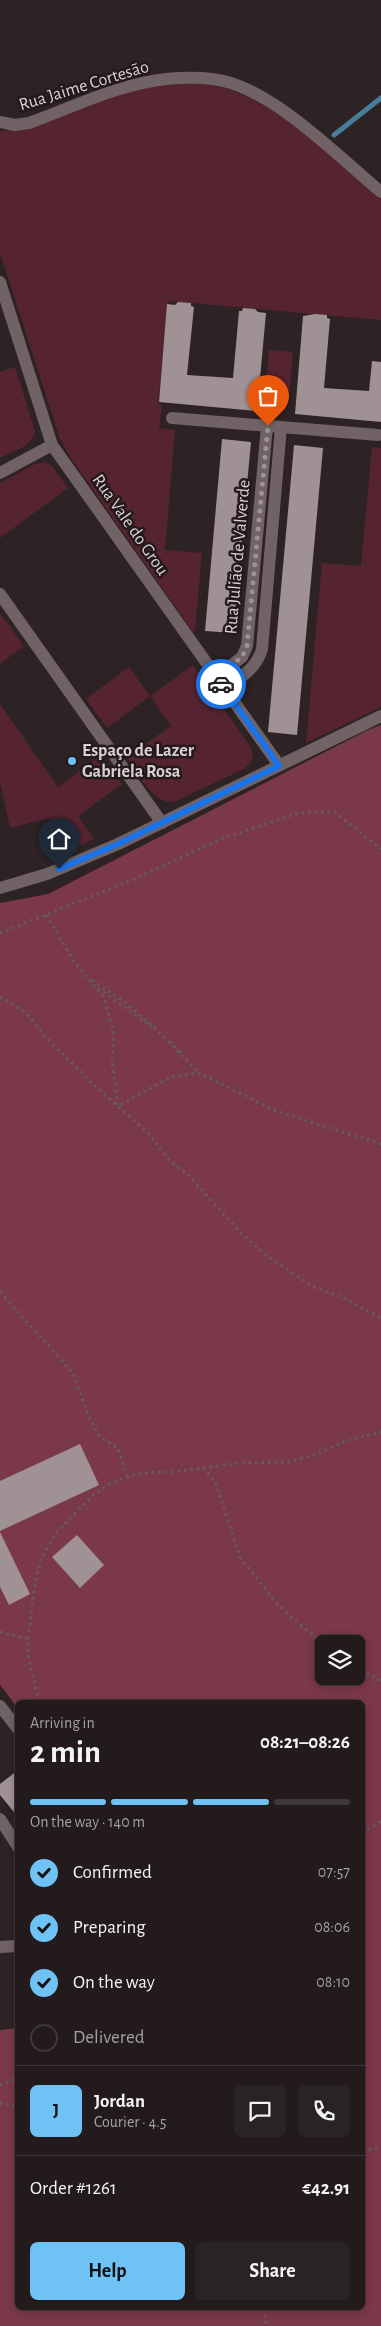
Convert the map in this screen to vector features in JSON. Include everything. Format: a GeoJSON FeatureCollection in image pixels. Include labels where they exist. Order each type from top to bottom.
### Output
{"type":"FeatureCollection","features":[{"type":"Feature","properties":{"kind":"street","name":"Rua Jaime Cortesão"},"geometry":{"type":"LineString","coordinates":[[0,122],[15,125],[29,123],[120,90],[165,79],[202,78],[230,83],[264,100],[294,119],[381,192]]}},
{"type":"Feature","properties":{"kind":"street","name":"Rua Vale do Grou"},"geometry":{"type":"LineString","coordinates":[[0,282],[52,445],[279,766]]}},
{"type":"Feature","properties":{"kind":"street"},"geometry":{"type":"LineString","coordinates":[[172,418],[378,435]]}},
{"type":"Feature","properties":{"kind":"street","name":"Rua Julião de Valverde"},"geometry":{"type":"LineString","coordinates":[[216,677],[242,657],[247,646],[268,426]]}},
{"type":"Feature","properties":{"kind":"street","name":"Rua Julião de Valverde"},"geometry":{"type":"LineString","coordinates":[[225,690],[252,669],[262,649],[281,427]]}},
{"type":"Feature","properties":{"kind":"street"},"geometry":{"type":"LineString","coordinates":[[0,473],[52,445]]}},
{"type":"Feature","properties":{"kind":"street"},"geometry":{"type":"LineString","coordinates":[[0,594],[162,823]]}},
{"type":"Feature","properties":{"kind":"street"},"geometry":{"type":"LineString","coordinates":[[0,888],[47,874],[162,823],[381,716]]}},
{"type":"Feature","properties":{"kind":"street"},"geometry":{"type":"LineString","coordinates":[[0,1706],[15,1725]]}},
{"type":"Feature","properties":{"kind":"street"},"geometry":{"type":"LineString","coordinates":[[0,1819],[15,1842]]}},
{"type":"Feature","properties":{"kind":"street"},"geometry":{"type":"LineString","coordinates":[[0,1947],[15,1946]]}},
{"type":"Feature","properties":{"kind":"path"},"geometry":{"type":"LineString","coordinates":[[0,933],[140,876],[224,838],[299,812],[336,812],[381,849]]}},
{"type":"Feature","properties":{"kind":"path"},"geometry":{"type":"LineString","coordinates":[[46,915],[75,962],[90,978],[104,998],[114,1034],[112,1061],[118,1106]]}},
{"type":"Feature","properties":{"kind":"path"},"geometry":{"type":"LineString","coordinates":[[90,978],[122,1000],[156,1028],[199,1073],[276,1112],[381,1144]]}},
{"type":"Feature","properties":{"kind":"path"},"geometry":{"type":"LineString","coordinates":[[95,986],[174,1044],[199,1073]]}},
{"type":"Feature","properties":{"kind":"path"},"geometry":{"type":"LineString","coordinates":[[0,997],[25,1012],[46,1037],[93,1084],[148,1134],[169,1160],[189,1176],[242,1234],[266,1255],[314,1288],[342,1297],[381,1318]]}},
{"type":"Feature","properties":{"kind":"path"},"geometry":{"type":"LineString","coordinates":[[118,1106],[171,1078],[199,1073]]}},
{"type":"Feature","properties":{"kind":"path"},"geometry":{"type":"LineString","coordinates":[[0,1292],[73,1373],[88,1415],[100,1437],[118,1448],[127,1476]]}},
{"type":"Feature","properties":{"kind":"path"},"geometry":{"type":"LineString","coordinates":[[39,1700],[28,1656],[28,1638],[35,1583],[41,1559],[56,1533],[93,1496],[110,1484],[138,1473],[174,1472],[240,1463],[288,1462],[318,1454],[345,1441],[381,1432]]}},
{"type":"Feature","properties":{"kind":"path"},"geometry":{"type":"LineString","coordinates":[[203,1467],[216,1481],[240,1557],[273,1599],[315,1637]]}},
{"type":"Feature","properties":{"kind":"path"},"geometry":{"type":"LineString","coordinates":[[0,1632],[28,1638]]}},
{"type":"Feature","properties":{"kind":"path"},"geometry":{"type":"LineString","coordinates":[[365,1671],[381,1681]]}},
{"type":"Feature","properties":{"kind":"path"},"geometry":{"type":"LineString","coordinates":[[365,1831],[381,1821]]}},
{"type":"Feature","properties":{"kind":"path"},"geometry":{"type":"LineString","coordinates":[[0,2085],[15,2079]]}},
{"type":"Feature","properties":{"kind":"path"},"geometry":{"type":"LineString","coordinates":[[0,2103],[15,2106]]}},
{"type":"Feature","properties":{"kind":"path"},"geometry":{"type":"LineString","coordinates":[[365,2151],[381,2148]]}},
{"type":"Feature","properties":{"kind":"path"},"geometry":{"type":"LineString","coordinates":[[264,2310],[266,2326]]}},
{"type":"Feature","properties":{"kind":"shaded area"},"geometry":{"type":"Polygon","coordinates":[[[187,83],[225,88],[266,107],[307,135],[381,197],[381,320],[168,301],[158,404],[162,405],[159,428],[175,430],[165,550],[202,553],[195,631],[193,632],[72,460],[60,439],[0,253],[0,131],[35,126],[143,86],[187,83]]]}},
{"type":"Feature","properties":{"kind":"shaded area"},"geometry":{"type":"Polygon","coordinates":[[[269,350],[293,352],[289,398],[265,395],[269,350]]]}},
{"type":"Feature","properties":{"kind":"shaded area"},"geometry":{"type":"Polygon","coordinates":[[[15,367],[35,431],[26,445],[0,458],[0,372],[15,367]]]}},
{"type":"Feature","properties":{"kind":"shaded area"},"geometry":{"type":"Polygon","coordinates":[[[372,447],[381,448],[381,707],[306,743],[322,563],[361,566],[372,447]]]}},
{"type":"Feature","properties":{"kind":"shaded area"},"geometry":{"type":"Polygon","coordinates":[[[45,462],[52,466],[68,488],[0,538],[0,483],[35,464],[45,462]]]}},
{"type":"Feature","properties":{"kind":"shaded area"},"geometry":{"type":"Polygon","coordinates":[[[0,613],[24,646],[0,664],[0,613]]]}},
{"type":"Feature","properties":{"kind":"shaded area"},"geometry":{"type":"Polygon","coordinates":[[[193,665],[250,746],[253,756],[251,761],[244,769],[174,802],[159,798],[146,786],[127,757],[171,726],[150,696],[193,665]]]}},
{"type":"Feature","properties":{"kind":"shaded area"},"geometry":{"type":"Polygon","coordinates":[[[129,667],[150,696],[107,728],[86,699],[129,667]]]}},
{"type":"Feature","properties":{"kind":"shaded area"},"geometry":{"type":"Polygon","coordinates":[[[0,704],[58,787],[101,755],[122,784],[78,816],[94,839],[72,849],[49,818],[10,828],[0,783],[0,704]]]}},
{"type":"Feature","properties":{"kind":"shaded area"},"geometry":{"type":"Polygon","coordinates":[[[381,725],[381,2326],[0,2326],[0,2030],[15,2028],[15,2310],[365,2310],[365,1700],[15,1700],[15,1704],[0,1685],[0,903],[48,894],[381,725]]]}},
{"type":"Feature","properties":{"kind":"building"},"geometry":{"type":"Polygon","coordinates":[[[178,302],[191,303],[191,306],[194,307],[187,375],[233,378],[239,311],[242,311],[243,308],[255,309],[258,312],[266,313],[257,411],[159,402],[167,304],[175,305],[178,302]]]}},
{"type":"Feature","properties":{"kind":"building"},"geometry":{"type":"Polygon","coordinates":[[[327,315],[327,318],[330,319],[324,388],[369,391],[372,361],[381,362],[381,422],[295,414],[303,316],[327,315]]]}},
{"type":"Feature","properties":{"kind":"building"},"geometry":{"type":"Polygon","coordinates":[[[222,439],[251,442],[233,633],[205,631],[222,439]]]}},
{"type":"Feature","properties":{"kind":"building"},"geometry":{"type":"Polygon","coordinates":[[[294,445],[323,448],[297,735],[268,732],[294,445]]]}},
{"type":"Feature","properties":{"kind":"building"},"geometry":{"type":"Polygon","coordinates":[[[80,1444],[99,1485],[0,1531],[0,1481],[80,1444]]]}},
{"type":"Feature","properties":{"kind":"building"},"geometry":{"type":"Polygon","coordinates":[[[0,1532],[30,1594],[9,1605],[0,1587],[0,1532]]]}},
{"type":"Feature","properties":{"kind":"building"},"geometry":{"type":"Polygon","coordinates":[[[77,1535],[104,1565],[80,1588],[52,1557],[77,1535]]]}},
{"type":"Feature","properties":{"kind":"building"},"geometry":{"type":"Polygon","coordinates":[[[15,1772],[15,1813],[0,1795],[0,1784],[15,1772]]]}},
{"type":"Feature","properties":{"kind":"waterway"},"geometry":{"type":"LineString","coordinates":[[334,135],[381,98]]}},
{"type":"Feature","properties":{"kind":"way so far"},"geometry":{"type":"LineString","coordinates":[[221,684],[216,677],[242,657],[247,646],[268,426]]}},
{"type":"Feature","properties":{"kind":"place","name":"Espaço de Lazer Gabriela Rosa"},"geometry":{"type":"Point","coordinates":[72,761]}},
{"type":"Feature","properties":{"kind":"route"},"geometry":{"type":"LineString","coordinates":[[59,869],[118,844],[279,766],[221,684]]}}]}
